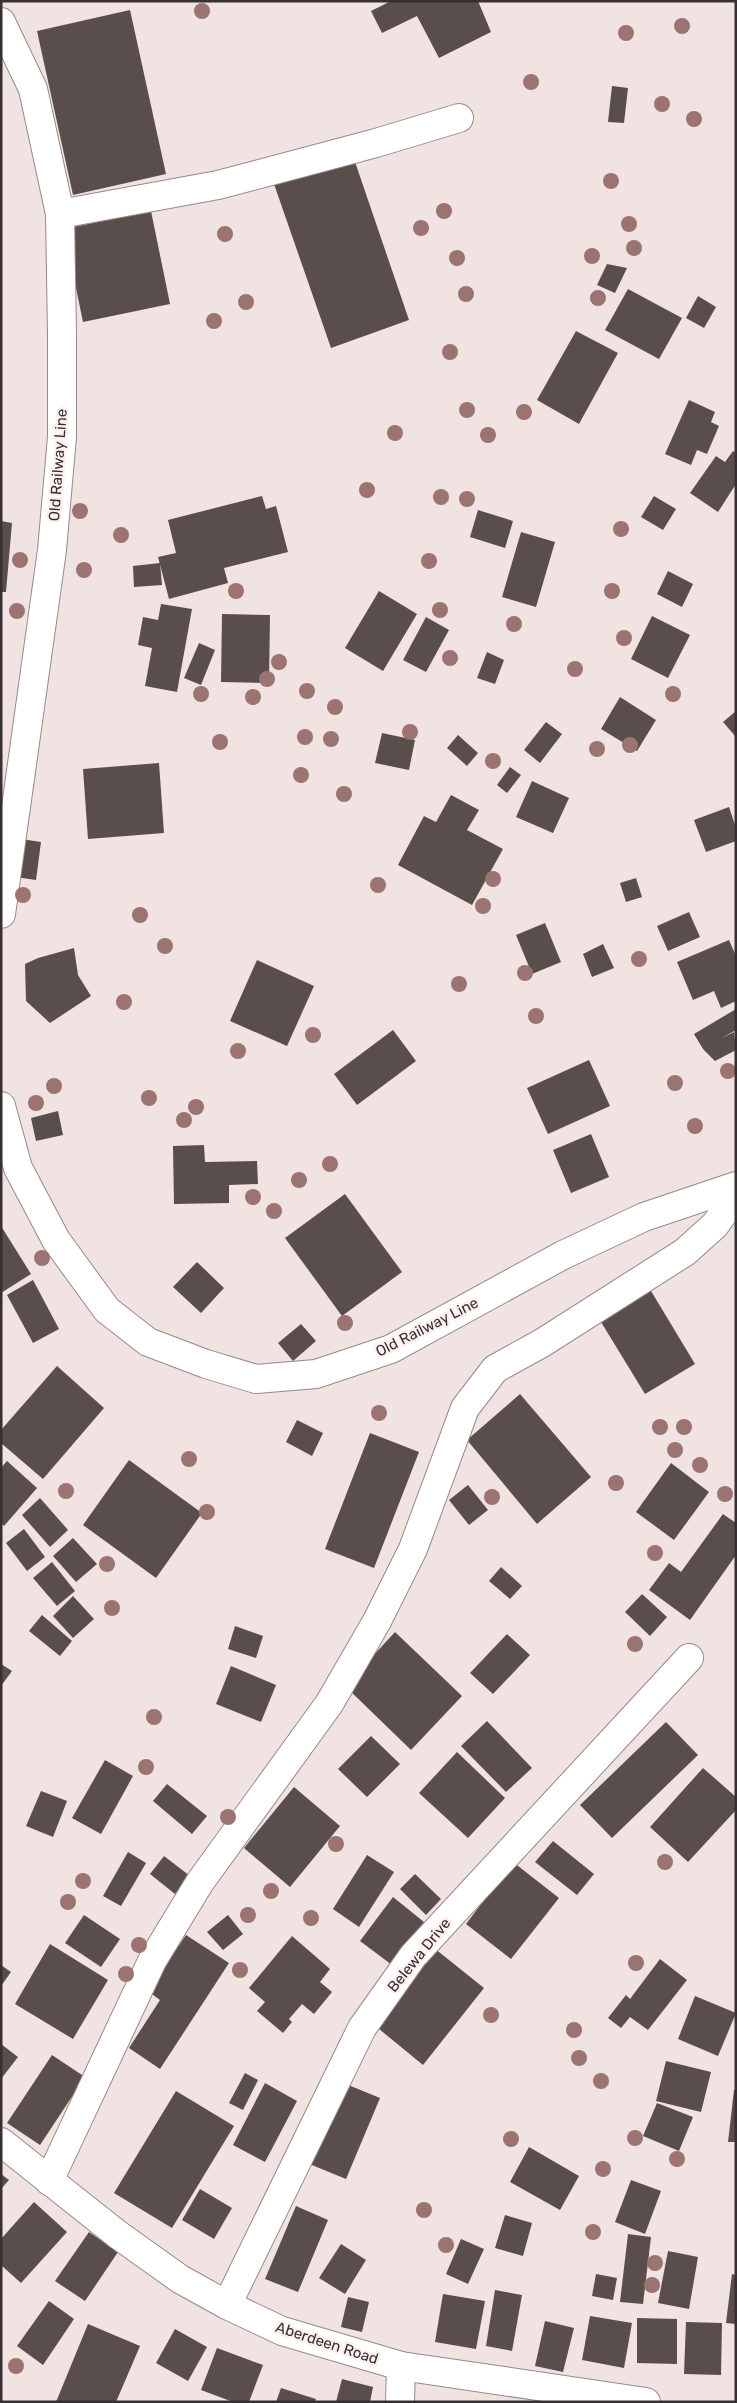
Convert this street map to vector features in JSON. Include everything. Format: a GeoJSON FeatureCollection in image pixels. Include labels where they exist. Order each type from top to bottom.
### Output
{"type":"FeatureCollection","features":[{"type":"Feature","properties":{"kind":"street","name":"Old Railway Line"},"geometry":{"type":"LineString","coordinates":[[1,22],[33,89],[60,214],[61,446],[52,550],[4,873],[1,914]]}},
{"type":"Feature","properties":{"kind":"street"},"geometry":{"type":"LineString","coordinates":[[60,214],[218,185],[376,143],[459,118]]}},
{"type":"Feature","properties":{"kind":"street","name":"Old Railway Line"},"geometry":{"type":"LineString","coordinates":[[1,1106],[18,1168],[56,1240],[107,1310],[148,1342],[206,1364],[256,1379],[316,1374],[391,1349],[563,1255],[644,1217],[736,1186]]}},
{"type":"Feature","properties":{"kind":"street"},"geometry":{"type":"LineString","coordinates":[[49,2181],[152,1961],[200,1882],[329,1704],[377,1621],[413,1550],[465,1408],[495,1369],[542,1343],[685,1252],[716,1225],[736,1196]]}},
{"type":"Feature","properties":{"kind":"street","name":"Belewa Drive"},"geometry":{"type":"LineString","coordinates":[[226,2305],[362,2028],[414,1956],[689,1658]]}},
{"type":"Feature","properties":{"kind":"street","name":"Aberdeen Road"},"geometry":{"type":"LineString","coordinates":[[1,2142],[117,2234],[180,2279],[226,2305],[282,2331],[401,2366],[646,2402]]}},
{"type":"Feature","properties":{"kind":"street"},"geometry":{"type":"LineString","coordinates":[[400,2402],[401,2366]]}},
{"type":"Feature","properties":{"kind":"building"},"geometry":{"type":"Polygon","coordinates":[[[391,1],[478,1],[491,32],[439,58],[417,16],[382,33],[371,11],[391,1]]]}},
{"type":"Feature","properties":{"kind":"building"},"geometry":{"type":"Polygon","coordinates":[[[130,10],[166,174],[73,195],[37,31],[130,10]]]}},
{"type":"Feature","properties":{"kind":"building"},"geometry":{"type":"Polygon","coordinates":[[[612,86],[628,88],[624,123],[608,122],[612,86]]]}},
{"type":"Feature","properties":{"kind":"building"},"geometry":{"type":"Polygon","coordinates":[[[353,156],[409,320],[331,348],[274,184],[353,156]]]}},
{"type":"Feature","properties":{"kind":"building"},"geometry":{"type":"Polygon","coordinates":[[[151,211],[170,304],[83,322],[64,229],[151,211]]]}},
{"type":"Feature","properties":{"kind":"building"},"geometry":{"type":"Polygon","coordinates":[[[607,264],[627,268],[615,293],[597,285],[607,264]]]}},
{"type":"Feature","properties":{"kind":"building"},"geometry":{"type":"Polygon","coordinates":[[[628,289],[682,318],[659,359],[605,330],[628,289]]]}},
{"type":"Feature","properties":{"kind":"building"},"geometry":{"type":"Polygon","coordinates":[[[698,296],[716,307],[704,328],[686,318],[698,296]]]}},
{"type":"Feature","properties":{"kind":"building"},"geometry":{"type":"Polygon","coordinates":[[[576,331],[618,353],[579,424],[537,400],[576,331]]]}},
{"type":"Feature","properties":{"kind":"building"},"geometry":{"type":"Polygon","coordinates":[[[689,400],[715,412],[711,422],[719,426],[707,454],[697,450],[691,465],[665,454],[689,400]]]}},
{"type":"Feature","properties":{"kind":"building"},"geometry":{"type":"Polygon","coordinates":[[[733,451],[736,453],[736,484],[718,512],[690,493],[716,456],[725,462],[733,451]]]}},
{"type":"Feature","properties":{"kind":"building"},"geometry":{"type":"Polygon","coordinates":[[[262,496],[266,509],[276,506],[288,552],[224,568],[228,583],[169,599],[158,557],[176,553],[168,520],[262,496]]]}},
{"type":"Feature","properties":{"kind":"building"},"geometry":{"type":"Polygon","coordinates":[[[654,496],[676,509],[663,530],[641,517],[654,496]]]}},
{"type":"Feature","properties":{"kind":"building"},"geometry":{"type":"Polygon","coordinates":[[[478,510],[513,521],[505,548],[470,537],[478,510]]]}},
{"type":"Feature","properties":{"kind":"building"},"geometry":{"type":"Polygon","coordinates":[[[1,521],[12,523],[6,592],[1,592],[1,521]]]}},
{"type":"Feature","properties":{"kind":"building"},"geometry":{"type":"Polygon","coordinates":[[[521,532],[555,542],[536,607],[502,597],[521,532]]]}},
{"type":"Feature","properties":{"kind":"building"},"geometry":{"type":"Polygon","coordinates":[[[160,563],[162,585],[134,587],[133,566],[160,563]]]}},
{"type":"Feature","properties":{"kind":"building"},"geometry":{"type":"Polygon","coordinates":[[[668,571],[693,584],[682,607],[657,594],[668,571]]]}},
{"type":"Feature","properties":{"kind":"building"},"geometry":{"type":"Polygon","coordinates":[[[379,591],[417,614],[383,671],[345,648],[379,591]]]}},
{"type":"Feature","properties":{"kind":"building"},"geometry":{"type":"Polygon","coordinates":[[[161,604],[192,609],[177,692],[145,686],[152,648],[138,645],[143,617],[158,620],[161,604]]]}},
{"type":"Feature","properties":{"kind":"building"},"geometry":{"type":"Polygon","coordinates":[[[222,614],[270,615],[269,683],[221,682],[222,614]]]}},
{"type":"Feature","properties":{"kind":"building"},"geometry":{"type":"Polygon","coordinates":[[[652,616],[690,635],[668,678],[631,659],[652,616]]]}},
{"type":"Feature","properties":{"kind":"building"},"geometry":{"type":"Polygon","coordinates":[[[426,617],[449,630],[426,672],[403,660],[426,617]]]}},
{"type":"Feature","properties":{"kind":"building"},"geometry":{"type":"Polygon","coordinates":[[[199,643],[215,650],[201,685],[184,678],[199,643]]]}},
{"type":"Feature","properties":{"kind":"building"},"geometry":{"type":"Polygon","coordinates":[[[487,652],[504,660],[495,684],[477,678],[487,652]]]}},
{"type":"Feature","properties":{"kind":"building"},"geometry":{"type":"Polygon","coordinates":[[[620,697],[656,720],[637,751],[601,729],[620,697]]]}},
{"type":"Feature","properties":{"kind":"building"},"geometry":{"type":"Polygon","coordinates":[[[736,711],[736,737],[723,722],[736,711]]]}},
{"type":"Feature","properties":{"kind":"building"},"geometry":{"type":"Polygon","coordinates":[[[546,722],[562,734],[540,763],[524,750],[546,722]]]}},
{"type":"Feature","properties":{"kind":"building"},"geometry":{"type":"Polygon","coordinates":[[[382,733],[415,740],[409,770],[375,763],[382,733]]]}},
{"type":"Feature","properties":{"kind":"building"},"geometry":{"type":"Polygon","coordinates":[[[458,735],[478,753],[467,766],[447,748],[458,735]]]}},
{"type":"Feature","properties":{"kind":"building"},"geometry":{"type":"Polygon","coordinates":[[[159,763],[164,833],[88,839],[83,769],[159,763]]]}},
{"type":"Feature","properties":{"kind":"building"},"geometry":{"type":"Polygon","coordinates":[[[510,767],[521,775],[507,793],[497,785],[510,767]]]}},
{"type":"Feature","properties":{"kind":"building"},"geometry":{"type":"Polygon","coordinates":[[[532,781],[569,798],[553,833],[516,817],[532,781]]]}},
{"type":"Feature","properties":{"kind":"building"},"geometry":{"type":"Polygon","coordinates":[[[451,795],[479,810],[467,830],[503,849],[472,905],[398,865],[424,816],[436,822],[451,795]]]}},
{"type":"Feature","properties":{"kind":"building"},"geometry":{"type":"Polygon","coordinates":[[[729,807],[736,828],[736,841],[706,852],[694,820],[729,807]]]}},
{"type":"Feature","properties":{"kind":"building"},"geometry":{"type":"Polygon","coordinates":[[[21,839],[41,842],[36,880],[15,877],[21,839]]]}},
{"type":"Feature","properties":{"kind":"building"},"geometry":{"type":"Polygon","coordinates":[[[636,878],[642,897],[626,902],[620,883],[636,878]]]}},
{"type":"Feature","properties":{"kind":"building"},"geometry":{"type":"Polygon","coordinates":[[[689,912],[700,937],[668,951],[657,926],[689,912]]]}},
{"type":"Feature","properties":{"kind":"building"},"geometry":{"type":"Polygon","coordinates":[[[545,923],[561,962],[532,974],[516,935],[545,923]]]}},
{"type":"Feature","properties":{"kind":"building"},"geometry":{"type":"Polygon","coordinates":[[[729,940],[736,956],[736,1001],[721,1008],[714,991],[693,1000],[677,962],[729,940]]]}},
{"type":"Feature","properties":{"kind":"building"},"geometry":{"type":"Polygon","coordinates":[[[603,944],[614,968],[592,977],[583,954],[603,944]]]}},
{"type":"Feature","properties":{"kind":"building"},"geometry":{"type":"Polygon","coordinates":[[[74,948],[78,975],[91,996],[50,1023],[26,1001],[25,964],[38,958],[74,948]]]}},
{"type":"Feature","properties":{"kind":"building"},"geometry":{"type":"Polygon","coordinates":[[[257,960],[314,986],[287,1046],[230,1021],[257,960]]]}},
{"type":"Feature","properties":{"kind":"building"},"geometry":{"type":"Polygon","coordinates":[[[736,1009],[736,1030],[722,1038],[734,1032],[736,1050],[715,1061],[703,1049],[694,1034],[736,1009]]]}},
{"type":"Feature","properties":{"kind":"building"},"geometry":{"type":"Polygon","coordinates":[[[393,1030],[416,1061],[357,1105],[334,1074],[393,1030]]]}},
{"type":"Feature","properties":{"kind":"building"},"geometry":{"type":"Polygon","coordinates":[[[589,1060],[610,1106],[548,1134],[527,1088],[589,1060]]]}},
{"type":"Feature","properties":{"kind":"building"},"geometry":{"type":"Polygon","coordinates":[[[58,1111],[63,1135],[36,1141],[31,1118],[58,1111]]]}},
{"type":"Feature","properties":{"kind":"building"},"geometry":{"type":"Polygon","coordinates":[[[591,1134],[609,1177],[571,1193],[553,1150],[591,1134]]]}},
{"type":"Feature","properties":{"kind":"building"},"geometry":{"type":"Polygon","coordinates":[[[204,1145],[205,1162],[257,1161],[258,1184],[229,1185],[229,1203],[174,1204],[173,1146],[204,1145]]]}},
{"type":"Feature","properties":{"kind":"building"},"geometry":{"type":"Polygon","coordinates":[[[345,1194],[402,1272],[342,1316],[285,1238],[345,1194]]]}},
{"type":"Feature","properties":{"kind":"building"},"geometry":{"type":"Polygon","coordinates":[[[1,1226],[31,1274],[1,1293],[1,1226]]]}},
{"type":"Feature","properties":{"kind":"building"},"geometry":{"type":"Polygon","coordinates":[[[197,1262],[224,1288],[201,1313],[173,1287],[197,1262]]]}},
{"type":"Feature","properties":{"kind":"building"},"geometry":{"type":"Polygon","coordinates":[[[33,1280],[59,1329],[33,1343],[7,1295],[33,1280]]]}},
{"type":"Feature","properties":{"kind":"building"},"geometry":{"type":"Polygon","coordinates":[[[651,1291],[695,1364],[645,1394],[601,1322],[651,1291]]]}},
{"type":"Feature","properties":{"kind":"building"},"geometry":{"type":"Polygon","coordinates":[[[301,1324],[316,1341],[293,1361],[278,1343],[301,1324]]]}},
{"type":"Feature","properties":{"kind":"building"},"geometry":{"type":"Polygon","coordinates":[[[57,1366],[104,1408],[43,1479],[1,1443],[1,1430],[57,1366]]]}},
{"type":"Feature","properties":{"kind":"building"},"geometry":{"type":"Polygon","coordinates":[[[520,1394],[591,1477],[537,1524],[467,1440],[520,1394]]]}},
{"type":"Feature","properties":{"kind":"building"},"geometry":{"type":"Polygon","coordinates":[[[297,1420],[323,1433],[312,1456],[286,1442],[297,1420]]]}},
{"type":"Feature","properties":{"kind":"building"},"geometry":{"type":"Polygon","coordinates":[[[370,1433],[419,1452],[374,1568],[325,1549],[370,1433]]]}},
{"type":"Feature","properties":{"kind":"building"},"geometry":{"type":"Polygon","coordinates":[[[129,1460],[202,1513],[156,1578],[83,1525],[129,1460]]]}},
{"type":"Feature","properties":{"kind":"building"},"geometry":{"type":"Polygon","coordinates":[[[7,1461],[37,1488],[4,1526],[1,1523],[1,1468],[7,1461]]]}},
{"type":"Feature","properties":{"kind":"building"},"geometry":{"type":"Polygon","coordinates":[[[671,1463],[709,1492],[674,1540],[636,1512],[671,1463]]]}},
{"type":"Feature","properties":{"kind":"building"},"geometry":{"type":"Polygon","coordinates":[[[468,1485],[488,1510],[469,1525],[449,1500],[468,1485]]]}},
{"type":"Feature","properties":{"kind":"building"},"geometry":{"type":"Polygon","coordinates":[[[40,1498],[68,1530],[50,1547],[22,1515],[40,1498]]]}},
{"type":"Feature","properties":{"kind":"building"},"geometry":{"type":"Polygon","coordinates":[[[723,1514],[736,1523],[736,1555],[690,1620],[649,1590],[669,1563],[681,1572],[723,1514]]]}},
{"type":"Feature","properties":{"kind":"building"},"geometry":{"type":"Polygon","coordinates":[[[24,1529],[45,1557],[27,1571],[6,1543],[24,1529]]]}},
{"type":"Feature","properties":{"kind":"building"},"geometry":{"type":"Polygon","coordinates":[[[73,1538],[97,1564],[76,1582],[53,1556],[73,1538]]]}},
{"type":"Feature","properties":{"kind":"building"},"geometry":{"type":"Polygon","coordinates":[[[52,1562],[75,1591],[57,1606],[33,1578],[52,1562]]]}},
{"type":"Feature","properties":{"kind":"building"},"geometry":{"type":"Polygon","coordinates":[[[501,1567],[522,1586],[510,1599],[489,1581],[501,1567]]]}},
{"type":"Feature","properties":{"kind":"building"},"geometry":{"type":"Polygon","coordinates":[[[642,1594],[667,1617],[650,1636],[625,1612],[642,1594]]]}},
{"type":"Feature","properties":{"kind":"building"},"geometry":{"type":"Polygon","coordinates":[[[73,1596],[94,1619],[73,1638],[53,1616],[73,1596]]]}},
{"type":"Feature","properties":{"kind":"building"},"geometry":{"type":"Polygon","coordinates":[[[42,1615],[72,1641],[60,1656],[29,1631],[42,1615]]]}},
{"type":"Feature","properties":{"kind":"building"},"geometry":{"type":"Polygon","coordinates":[[[235,1626],[263,1636],[256,1658],[228,1649],[235,1626]]]}},
{"type":"Feature","properties":{"kind":"building"},"geometry":{"type":"Polygon","coordinates":[[[395,1632],[462,1696],[411,1750],[345,1686],[395,1632]]]}},
{"type":"Feature","properties":{"kind":"building"},"geometry":{"type":"Polygon","coordinates":[[[507,1634],[530,1655],[493,1694],[470,1673],[507,1634]]]}},
{"type":"Feature","properties":{"kind":"building"},"geometry":{"type":"Polygon","coordinates":[[[1,1664],[12,1671],[1,1686],[1,1664]]]}},
{"type":"Feature","properties":{"kind":"building"},"geometry":{"type":"Polygon","coordinates":[[[231,1666],[276,1685],[261,1722],[216,1704],[231,1666]]]}},
{"type":"Feature","properties":{"kind":"building"},"geometry":{"type":"Polygon","coordinates":[[[487,1721],[532,1768],[506,1792],[461,1746],[487,1721]]]}},
{"type":"Feature","properties":{"kind":"building"},"geometry":{"type":"Polygon","coordinates":[[[666,1722],[698,1755],[612,1838],[580,1805],[666,1722]]]}},
{"type":"Feature","properties":{"kind":"building"},"geometry":{"type":"Polygon","coordinates":[[[371,1736],[400,1764],[367,1797],[338,1769],[371,1736]]]}},
{"type":"Feature","properties":{"kind":"building"},"geometry":{"type":"Polygon","coordinates":[[[457,1752],[505,1798],[468,1838],[419,1793],[457,1752]]]}},
{"type":"Feature","properties":{"kind":"building"},"geometry":{"type":"Polygon","coordinates":[[[105,1760],[133,1776],[101,1834],[72,1818],[105,1760]]]}},
{"type":"Feature","properties":{"kind":"building"},"geometry":{"type":"Polygon","coordinates":[[[703,1768],[736,1797],[736,1810],[688,1862],[650,1827],[703,1768]]]}},
{"type":"Feature","properties":{"kind":"building"},"geometry":{"type":"Polygon","coordinates":[[[167,1784],[207,1816],[192,1834],[153,1801],[167,1784]]]}},
{"type":"Feature","properties":{"kind":"building"},"geometry":{"type":"Polygon","coordinates":[[[294,1787],[340,1826],[290,1887],[244,1848],[294,1787]]]}},
{"type":"Feature","properties":{"kind":"building"},"geometry":{"type":"Polygon","coordinates":[[[41,1791],[67,1801],[53,1837],[26,1826],[41,1791]]]}},
{"type":"Feature","properties":{"kind":"building"},"geometry":{"type":"Polygon","coordinates":[[[553,1841],[594,1874],[577,1895],[535,1862],[553,1841]]]}},
{"type":"Feature","properties":{"kind":"building"},"geometry":{"type":"Polygon","coordinates":[[[128,1852],[146,1863],[121,1906],[103,1896],[128,1852]]]}},
{"type":"Feature","properties":{"kind":"building"},"geometry":{"type":"Polygon","coordinates":[[[367,1855],[394,1872],[359,1927],[333,1909],[367,1855]]]}},
{"type":"Feature","properties":{"kind":"building"},"geometry":{"type":"Polygon","coordinates":[[[164,1856],[190,1876],[175,1894],[150,1874],[164,1856]]]}},
{"type":"Feature","properties":{"kind":"building"},"geometry":{"type":"Polygon","coordinates":[[[513,1862],[559,1898],[511,1959],[466,1924],[513,1862]]]}},
{"type":"Feature","properties":{"kind":"building"},"geometry":{"type":"Polygon","coordinates":[[[415,1874],[441,1899],[426,1915],[400,1889],[415,1874]]]}},
{"type":"Feature","properties":{"kind":"building"},"geometry":{"type":"Polygon","coordinates":[[[393,1897],[424,1922],[392,1965],[360,1941],[393,1897]]]}},
{"type":"Feature","properties":{"kind":"building"},"geometry":{"type":"Polygon","coordinates":[[[84,1915],[120,1939],[101,1967],[65,1943],[84,1915]]]}},
{"type":"Feature","properties":{"kind":"building"},"geometry":{"type":"Polygon","coordinates":[[[228,1915],[243,1934],[223,1950],[207,1932],[228,1915]]]}},
{"type":"Feature","properties":{"kind":"building"},"geometry":{"type":"Polygon","coordinates":[[[186,1935],[229,1963],[160,2069],[129,2048],[160,2000],[148,1991],[186,1935]]]}},
{"type":"Feature","properties":{"kind":"building"},"geometry":{"type":"Polygon","coordinates":[[[292,1936],[330,1969],[320,1982],[332,1992],[314,2014],[302,2004],[289,2019],[292,2022],[283,2033],[257,2011],[265,2002],[249,1988],[292,1936]]]}},
{"type":"Feature","properties":{"kind":"building"},"geometry":{"type":"Polygon","coordinates":[[[50,1944],[108,1980],[73,2039],[15,2004],[50,1944]]]}},
{"type":"Feature","properties":{"kind":"building"},"geometry":{"type":"Polygon","coordinates":[[[434,1948],[484,1988],[423,2065],[373,2024],[434,1948]]]}},
{"type":"Feature","properties":{"kind":"building"},"geometry":{"type":"Polygon","coordinates":[[[660,1959],[687,1980],[648,2030],[630,2017],[621,2028],[608,2018],[626,1995],[630,1999],[660,1959]]]}},
{"type":"Feature","properties":{"kind":"building"},"geometry":{"type":"Polygon","coordinates":[[[1,1965],[11,1972],[1,1986],[1,1965]]]}},
{"type":"Feature","properties":{"kind":"building"},"geometry":{"type":"Polygon","coordinates":[[[695,1996],[736,2013],[718,2056],[678,2039],[695,1996]]]}},
{"type":"Feature","properties":{"kind":"building"},"geometry":{"type":"Polygon","coordinates":[[[1,2044],[18,2057],[1,2079],[1,2044]]]}},
{"type":"Feature","properties":{"kind":"building"},"geometry":{"type":"Polygon","coordinates":[[[52,2055],[85,2077],[40,2145],[7,2123],[52,2055]]]}},
{"type":"Feature","properties":{"kind":"building"},"geometry":{"type":"Polygon","coordinates":[[[666,2061],[711,2072],[701,2112],[656,2101],[666,2061]]]}},
{"type":"Feature","properties":{"kind":"building"},"geometry":{"type":"Polygon","coordinates":[[[245,2073],[258,2080],[243,2110],[229,2103],[245,2073]]]}},
{"type":"Feature","properties":{"kind":"building"},"geometry":{"type":"Polygon","coordinates":[[[341,2082],[380,2098],[346,2179],[307,2163],[341,2082]]]}},
{"type":"Feature","properties":{"kind":"building"},"geometry":{"type":"Polygon","coordinates":[[[265,2083],[297,2101],[265,2162],[233,2145],[265,2083]]]}},
{"type":"Feature","properties":{"kind":"building"},"geometry":{"type":"Polygon","coordinates":[[[734,2090],[736,2090],[736,2142],[728,2142],[734,2090]]]}},
{"type":"Feature","properties":{"kind":"building"},"geometry":{"type":"Polygon","coordinates":[[[176,2091],[234,2126],[172,2228],[114,2193],[176,2091]]]}},
{"type":"Feature","properties":{"kind":"building"},"geometry":{"type":"Polygon","coordinates":[[[657,2103],[693,2117],[679,2151],[643,2136],[657,2103]]]}},
{"type":"Feature","properties":{"kind":"building"},"geometry":{"type":"Polygon","coordinates":[[[529,2147],[579,2176],[560,2210],[510,2182],[529,2147]]]}},
{"type":"Feature","properties":{"kind":"building"},"geometry":{"type":"Polygon","coordinates":[[[1,2174],[9,2180],[1,2189],[1,2174]]]}},
{"type":"Feature","properties":{"kind":"building"},"geometry":{"type":"Polygon","coordinates":[[[631,2180],[661,2191],[645,2234],[615,2222],[631,2180]]]}},
{"type":"Feature","properties":{"kind":"building"},"geometry":{"type":"Polygon","coordinates":[[[200,2189],[232,2208],[214,2239],[182,2220],[200,2189]]]}},
{"type":"Feature","properties":{"kind":"building"},"geometry":{"type":"Polygon","coordinates":[[[34,2202],[67,2232],[21,2283],[1,2265],[1,2239],[34,2202]]]}},
{"type":"Feature","properties":{"kind":"building"},"geometry":{"type":"Polygon","coordinates":[[[296,2206],[328,2220],[298,2292],[265,2279],[296,2206]]]}},
{"type":"Feature","properties":{"kind":"building"},"geometry":{"type":"Polygon","coordinates":[[[505,2215],[532,2223],[523,2256],[495,2248],[505,2215]]]}},
{"type":"Feature","properties":{"kind":"building"},"geometry":{"type":"Polygon","coordinates":[[[89,2232],[118,2252],[85,2301],[55,2281],[89,2232]]]}},
{"type":"Feature","properties":{"kind":"building"},"geometry":{"type":"Polygon","coordinates":[[[628,2234],[651,2237],[643,2304],[620,2302],[628,2234]]]}},
{"type":"Feature","properties":{"kind":"building"},"geometry":{"type":"Polygon","coordinates":[[[461,2239],[484,2249],[468,2284],[446,2274],[461,2239]]]}},
{"type":"Feature","properties":{"kind":"building"},"geometry":{"type":"Polygon","coordinates":[[[341,2244],[366,2260],[345,2294],[319,2278],[341,2244]]]}},
{"type":"Feature","properties":{"kind":"building"},"geometry":{"type":"Polygon","coordinates":[[[668,2251],[698,2257],[689,2309],[658,2303],[668,2251]]]}},
{"type":"Feature","properties":{"kind":"building"},"geometry":{"type":"Polygon","coordinates":[[[596,2274],[617,2278],[613,2300],[592,2296],[596,2274]]]}},
{"type":"Feature","properties":{"kind":"building"},"geometry":{"type":"Polygon","coordinates":[[[732,2274],[736,2275],[736,2324],[726,2323],[732,2274]]]}},
{"type":"Feature","properties":{"kind":"building"},"geometry":{"type":"Polygon","coordinates":[[[495,2290],[522,2295],[512,2351],[486,2346],[495,2290]]]}},
{"type":"Feature","properties":{"kind":"building"},"geometry":{"type":"Polygon","coordinates":[[[443,2294],[485,2301],[476,2349],[435,2342],[443,2294]]]}},
{"type":"Feature","properties":{"kind":"building"},"geometry":{"type":"Polygon","coordinates":[[[348,2297],[369,2302],[362,2332],[341,2327],[348,2297]]]}},
{"type":"Feature","properties":{"kind":"building"},"geometry":{"type":"Polygon","coordinates":[[[49,2301],[74,2319],[43,2365],[17,2346],[49,2301]]]}},
{"type":"Feature","properties":{"kind":"building"},"geometry":{"type":"Polygon","coordinates":[[[590,2316],[632,2323],[624,2368],[582,2360],[590,2316]]]}},
{"type":"Feature","properties":{"kind":"building"},"geometry":{"type":"Polygon","coordinates":[[[637,2318],[677,2319],[677,2364],[637,2363],[637,2318]]]}},
{"type":"Feature","properties":{"kind":"building"},"geometry":{"type":"Polygon","coordinates":[[[545,2321],[574,2328],[563,2372],[535,2366],[545,2321]]]}},
{"type":"Feature","properties":{"kind":"building"},"geometry":{"type":"Polygon","coordinates":[[[686,2322],[722,2323],[721,2375],[684,2374],[686,2322]]]}},
{"type":"Feature","properties":{"kind":"building"},"geometry":{"type":"Polygon","coordinates":[[[88,2324],[140,2346],[116,2402],[56,2402],[88,2324]]]}},
{"type":"Feature","properties":{"kind":"building"},"geometry":{"type":"Polygon","coordinates":[[[175,2329],[207,2347],[188,2381],[156,2363],[175,2329]]]}},
{"type":"Feature","properties":{"kind":"building"},"geometry":{"type":"Polygon","coordinates":[[[217,2348],[263,2365],[249,2402],[233,2402],[201,2390],[217,2348]]]}},
{"type":"Feature","properties":{"kind":"building"},"geometry":{"type":"Polygon","coordinates":[[[342,2379],[373,2387],[370,2402],[336,2402],[342,2379]]]}},
{"type":"Feature","properties":{"kind":"building"},"geometry":{"type":"Polygon","coordinates":[[[281,2388],[316,2399],[315,2402],[276,2402],[281,2388]]]}}]}
